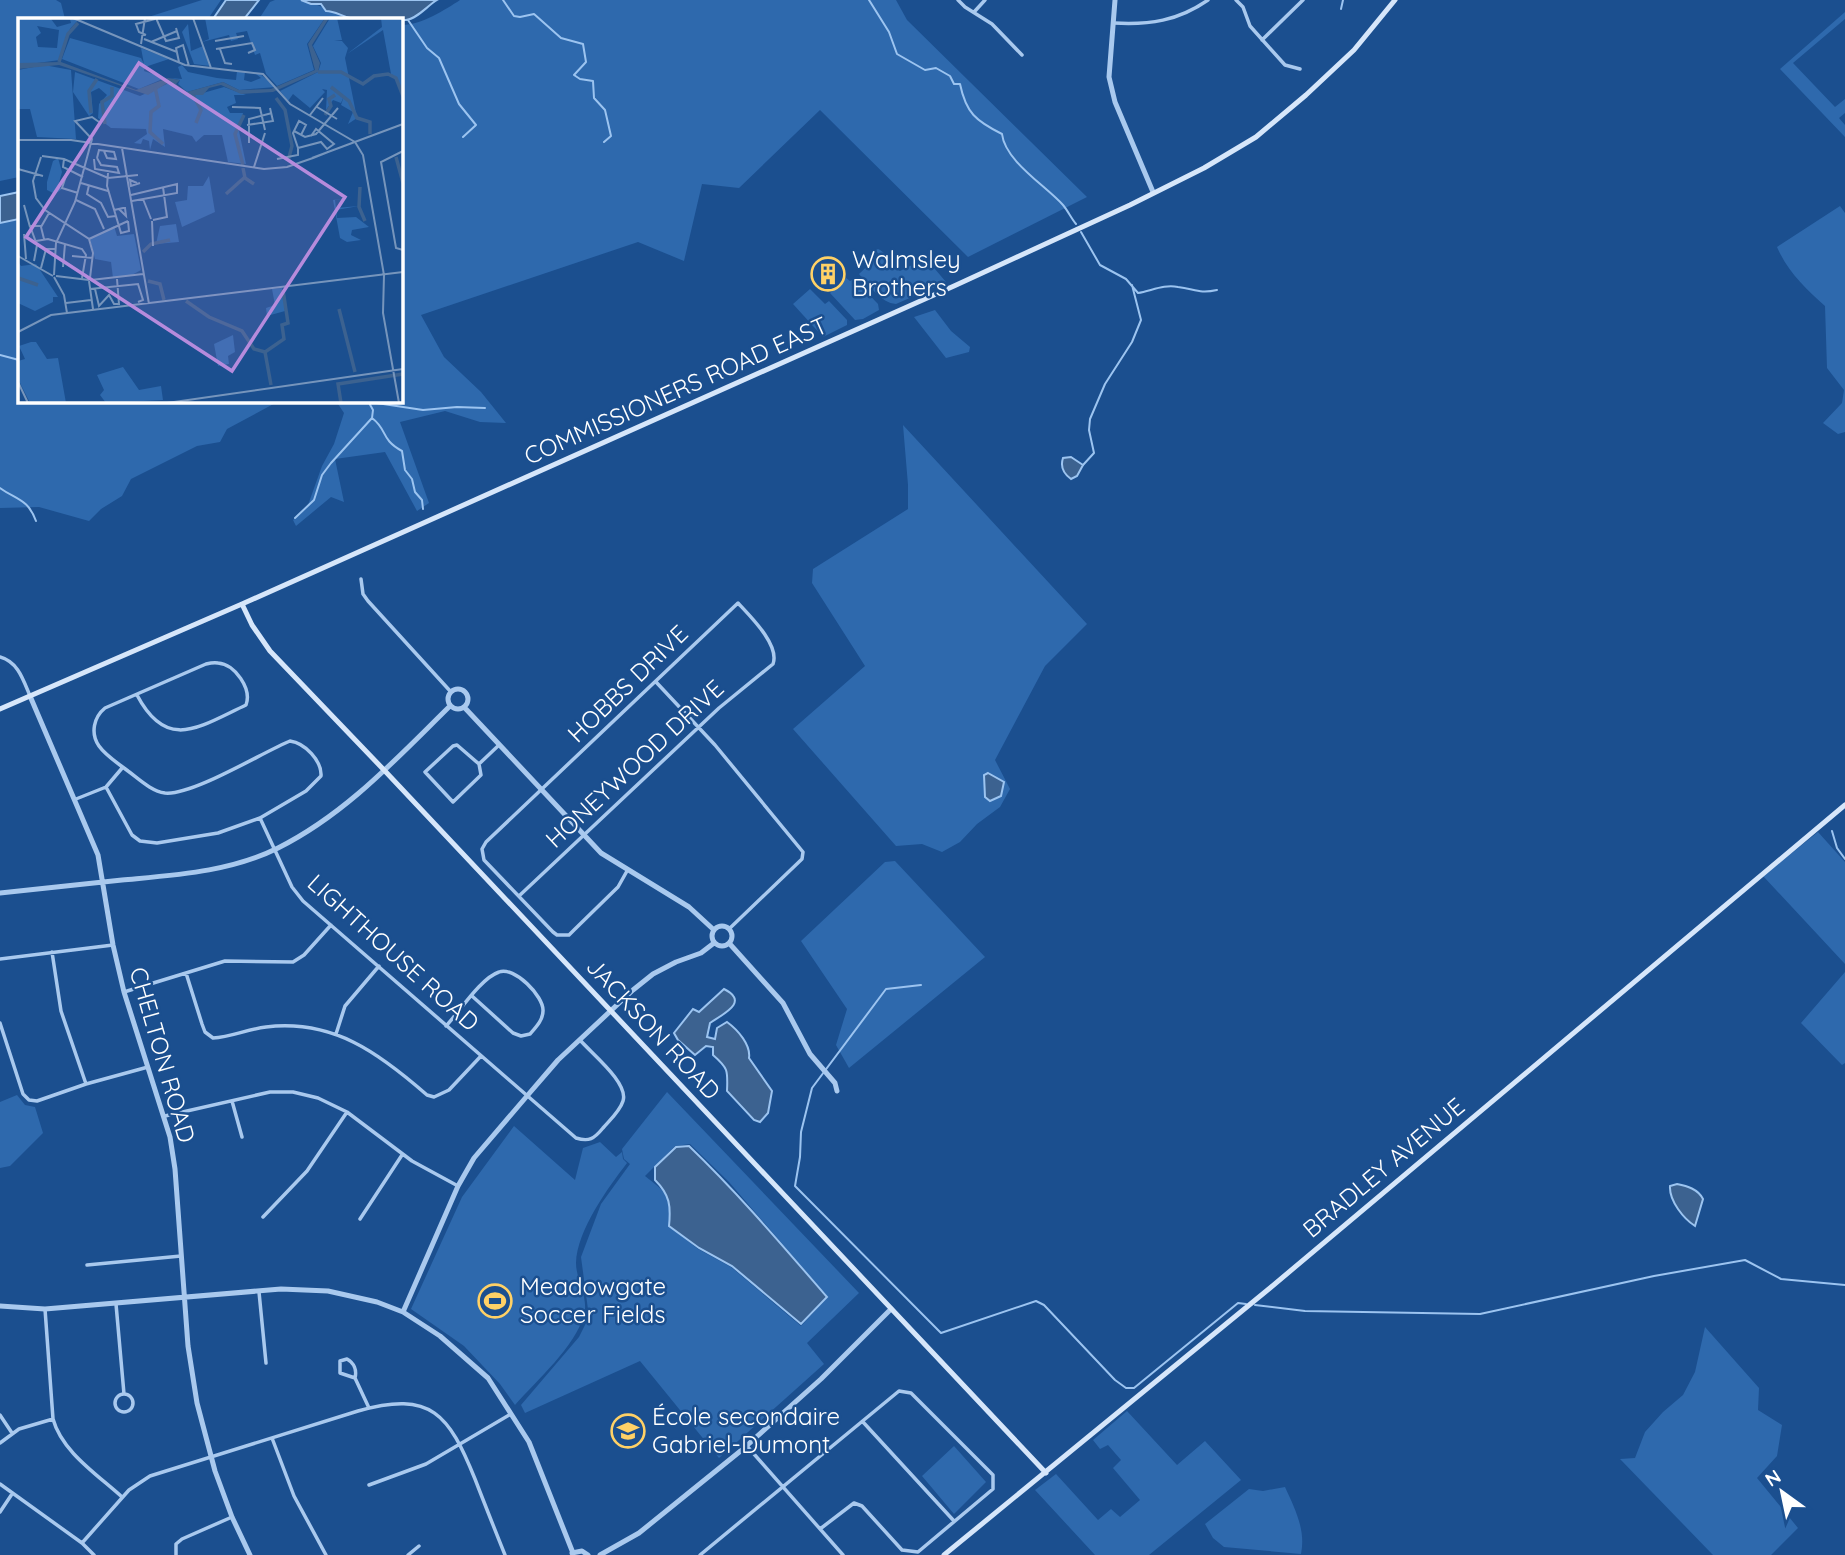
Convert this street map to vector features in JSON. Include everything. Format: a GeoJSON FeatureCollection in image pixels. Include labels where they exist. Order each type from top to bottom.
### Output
{"type":"FeatureCollection","features":[{"type":"Feature","properties":{"kind":"main road","name":"COMMISSIONERS ROAD EAST"},"geometry":{"type":"LineString","coordinates":[[0,709],[943,292],[1130,205],[1256,137],[1354,50],[1395,0]]}},
{"type":"Feature","properties":{"kind":"main road","name":"JACKSON ROAD"},"geometry":{"type":"LineString","coordinates":[[242,604],[270,652],[1046,1473]]}},
{"type":"Feature","properties":{"kind":"main road","name":"BRADLEY AVENUE"},"geometry":{"type":"LineString","coordinates":[[944,1555],[1270,1288],[1845,805]]}},
{"type":"Feature","properties":{"kind":"street"},"geometry":{"type":"LineString","coordinates":[[958,0],[992,24],[1022,55]]}},
{"type":"Feature","properties":{"kind":"street"},"geometry":{"type":"LineString","coordinates":[[974,12],[985,0]]}},
{"type":"Feature","properties":{"kind":"street"},"geometry":{"type":"LineString","coordinates":[[1115,0],[1110,77],[1114,100],[1153,192]]}},
{"type":"Feature","properties":{"kind":"street"},"geometry":{"type":"LineString","coordinates":[[1114,23],[1143,24],[1170,20],[1208,0]]}},
{"type":"Feature","properties":{"kind":"street"},"geometry":{"type":"LineString","coordinates":[[1237,0],[1243,7],[1250,26],[1262,40],[1285,65],[1300,69]]}},
{"type":"Feature","properties":{"kind":"street"},"geometry":{"type":"LineString","coordinates":[[1262,40],[1303,0]]}},
{"type":"Feature","properties":{"kind":"street"},"geometry":{"type":"LineString","coordinates":[[361,579],[363,594],[368,601],[451,692]]}},
{"type":"Feature","properties":{"kind":"street","name":"HONEYWOOD DRIVE"},"geometry":{"type":"LineString","coordinates":[[519,896],[719,708],[769,670],[775,659],[774,652],[757,623],[738,603]]}},
{"type":"Feature","properties":{"kind":"street","name":"HOBBS DRIVE"},"geometry":{"type":"LineString","coordinates":[[519,896],[484,860],[482,849],[486,842],[738,603]]}},
{"type":"Feature","properties":{"kind":"street"},"geometry":{"type":"LineString","coordinates":[[0,657],[10,660],[19,671],[30,696]]}},
{"type":"Feature","properties":{"kind":"street"},"geometry":{"type":"LineString","coordinates":[[106,787],[132,835],[139,841],[149,843],[218,833],[260,818],[272,813],[320,780],[321,766],[296,742],[283,744],[253,761],[179,792],[162,792],[151,788],[98,745],[94,725],[100,713],[106,708],[206,664],[219,663],[230,667],[247,688],[249,695],[246,705],[187,730],[170,730],[155,723],[137,695]]}},
{"type":"Feature","properties":{"kind":"street"},"geometry":{"type":"LineString","coordinates":[[656,682],[698,727],[803,852],[802,859],[729,929]]}},
{"type":"Feature","properties":{"kind":"street"},"geometry":{"type":"LineString","coordinates":[[450,706],[459,709],[464,707],[468,700],[465,693],[459,690],[451,692]]}},
{"type":"Feature","properties":{"kind":"street"},"geometry":{"type":"LineString","coordinates":[[450,706],[448,699],[451,692]]}},
{"type":"Feature","properties":{"kind":"street","name":"CHELTON ROAD"},"geometry":{"type":"LineString","coordinates":[[30,696],[98,855],[124,992],[164,1116],[174,1169],[191,1373],[197,1403],[232,1517],[250,1555]]}},
{"type":"Feature","properties":{"kind":"street"},"geometry":{"type":"LineString","coordinates":[[0,893],[193,873],[239,863],[276,849],[326,820],[355,798],[450,706]]}},
{"type":"Feature","properties":{"kind":"street"},"geometry":{"type":"LineString","coordinates":[[464,707],[601,853],[689,907],[714,930]]}},
{"type":"Feature","properties":{"kind":"street"},"geometry":{"type":"LineString","coordinates":[[457,745],[479,764],[481,775],[453,802],[425,772],[457,745]]}},
{"type":"Feature","properties":{"kind":"street"},"geometry":{"type":"LineString","coordinates":[[479,764],[499,746]]}},
{"type":"Feature","properties":{"kind":"street"},"geometry":{"type":"LineString","coordinates":[[76,799],[106,787],[123,767]]}},
{"type":"Feature","properties":{"kind":"street","name":"LIGHTHOUSE ROAD"},"geometry":{"type":"LineString","coordinates":[[260,818],[292,887],[303,901],[576,1138],[586,1141],[594,1138],[625,1098],[621,1084],[579,1039]]}},
{"type":"Feature","properties":{"kind":"street"},"geometry":{"type":"LineString","coordinates":[[519,896],[552,932],[563,936],[574,930],[618,887],[627,871]]}},
{"type":"Feature","properties":{"kind":"street"},"geometry":{"type":"LineString","coordinates":[[124,992],[225,961],[293,962],[304,955],[331,925]]}},
{"type":"Feature","properties":{"kind":"street"},"geometry":{"type":"LineString","coordinates":[[723,926],[729,929],[732,938],[729,943],[720,946],[714,943],[714,930],[723,926]]}},
{"type":"Feature","properties":{"kind":"street"},"geometry":{"type":"LineString","coordinates":[[403,1312],[458,1186],[474,1158],[579,1039],[653,974],[701,953],[714,943]]}},
{"type":"Feature","properties":{"kind":"street"},"geometry":{"type":"LineString","coordinates":[[729,943],[783,1003],[810,1054],[835,1083],[837,1091]]}},
{"type":"Feature","properties":{"kind":"street"},"geometry":{"type":"LineString","coordinates":[[0,959],[113,945]]}},
{"type":"Feature","properties":{"kind":"street"},"geometry":{"type":"LineString","coordinates":[[52,953],[61,1012],[86,1084]]}},
{"type":"Feature","properties":{"kind":"street"},"geometry":{"type":"LineString","coordinates":[[336,1034],[345,1006],[379,966]]}},
{"type":"Feature","properties":{"kind":"street"},"geometry":{"type":"LineString","coordinates":[[446,1026],[489,976],[506,970],[514,972],[537,996],[543,1005],[542,1017],[530,1034],[513,1033],[472,996]]}},
{"type":"Feature","properties":{"kind":"street"},"geometry":{"type":"LineString","coordinates":[[186,973],[205,1032],[212,1038],[266,1027],[289,1026],[336,1034],[379,1055],[434,1097],[449,1090],[481,1056]]}},
{"type":"Feature","properties":{"kind":"street"},"geometry":{"type":"LineString","coordinates":[[0,1023],[23,1094],[29,1100],[37,1101],[148,1067]]}},
{"type":"Feature","properties":{"kind":"street"},"geometry":{"type":"LineString","coordinates":[[164,1116],[270,1092],[293,1092],[333,1103],[402,1155],[458,1186]]}},
{"type":"Feature","properties":{"kind":"street"},"geometry":{"type":"LineString","coordinates":[[232,1101],[242,1137]]}},
{"type":"Feature","properties":{"kind":"street"},"geometry":{"type":"LineString","coordinates":[[263,1217],[307,1171],[348,1112]]}},
{"type":"Feature","properties":{"kind":"street"},"geometry":{"type":"LineString","coordinates":[[360,1220],[402,1155]]}},
{"type":"Feature","properties":{"kind":"street"},"geometry":{"type":"LineString","coordinates":[[87,1265],[181,1256]]}},
{"type":"Feature","properties":{"kind":"street"},"geometry":{"type":"LineString","coordinates":[[0,1306],[45,1308],[116,1304],[281,1289],[328,1291],[377,1302],[403,1312],[440,1336],[488,1378],[528,1441],[574,1553],[588,1555],[603,1553],[639,1533],[821,1379],[891,1310]]}},
{"type":"Feature","properties":{"kind":"street"},"geometry":{"type":"LineString","coordinates":[[259,1292],[266,1363]]}},
{"type":"Feature","properties":{"kind":"street"},"geometry":{"type":"LineString","coordinates":[[116,1304],[124,1394]]}},
{"type":"Feature","properties":{"kind":"street"},"geometry":{"type":"LineString","coordinates":[[45,1308],[56,1430],[70,1449],[122,1497]]}},
{"type":"Feature","properties":{"kind":"street"},"geometry":{"type":"LineString","coordinates":[[355,1378],[340,1373],[340,1361],[351,1361],[357,1373],[355,1378],[369,1408]]}},
{"type":"Feature","properties":{"kind":"street"},"geometry":{"type":"LineString","coordinates":[[700,1555],[899,1391],[911,1393],[992,1475],[993,1489],[918,1552],[902,1550],[862,1506],[853,1503],[821,1529]]}},
{"type":"Feature","properties":{"kind":"street"},"geometry":{"type":"LineString","coordinates":[[124,1394],[131,1398],[133,1403],[130,1409],[125,1411],[117,1409],[115,1404],[117,1398],[124,1394]]}},
{"type":"Feature","properties":{"kind":"street"},"geometry":{"type":"LineString","coordinates":[[82,1543],[122,1497],[150,1476],[369,1408],[402,1403],[435,1413],[451,1427],[505,1555]]}},
{"type":"Feature","properties":{"kind":"street"},"geometry":{"type":"LineString","coordinates":[[369,1485],[426,1464],[511,1414]]}},
{"type":"Feature","properties":{"kind":"street"},"geometry":{"type":"LineString","coordinates":[[0,1415],[12,1433]]}},
{"type":"Feature","properties":{"kind":"street"},"geometry":{"type":"LineString","coordinates":[[0,1443],[12,1433],[53,1419]]}},
{"type":"Feature","properties":{"kind":"street"},"geometry":{"type":"LineString","coordinates":[[862,1422],[954,1521]]}},
{"type":"Feature","properties":{"kind":"street"},"geometry":{"type":"LineString","coordinates":[[272,1438],[294,1496],[326,1555]]}},
{"type":"Feature","properties":{"kind":"street"},"geometry":{"type":"LineString","coordinates":[[746,1445],[843,1555]]}},
{"type":"Feature","properties":{"kind":"street"},"geometry":{"type":"LineString","coordinates":[[0,1484],[82,1543],[94,1555]]}},
{"type":"Feature","properties":{"kind":"street"},"geometry":{"type":"LineString","coordinates":[[0,1512],[12,1494]]}},
{"type":"Feature","properties":{"kind":"street"},"geometry":{"type":"LineString","coordinates":[[176,1555],[177,1544],[182,1539],[232,1517]]}},
{"type":"Feature","properties":{"kind":"street"},"geometry":{"type":"LineString","coordinates":[[408,1555],[419,1546]]}},
{"type":"Feature","properties":{"kind":"shaded area"},"geometry":{"type":"Polygon","coordinates":[[[0,0],[56,0],[61,3],[65,18],[18,18],[18,177],[0,181],[0,0]]]}},
{"type":"Feature","properties":{"kind":"shaded area"},"geometry":{"type":"Polygon","coordinates":[[[202,0],[221,0],[209,18],[145,18],[202,0]]]}},
{"type":"Feature","properties":{"kind":"shaded area"},"geometry":{"type":"Polygon","coordinates":[[[226,0],[259,0],[245,18],[214,18],[226,0]]]}},
{"type":"Feature","properties":{"kind":"shaded area"},"geometry":{"type":"Polygon","coordinates":[[[301,0],[437,0],[418,15],[406,20],[350,18],[326,11],[321,4],[301,0]]]}},
{"type":"Feature","properties":{"kind":"shaded area"},"geometry":{"type":"Polygon","coordinates":[[[305,0],[349,18],[260,18],[270,2],[305,0]]]}},
{"type":"Feature","properties":{"kind":"shaded area"},"geometry":{"type":"Polygon","coordinates":[[[460,0],[896,0],[907,20],[1087,197],[968,257],[820,110],[739,188],[702,184],[684,261],[638,242],[421,315],[444,357],[481,392],[506,423],[480,422],[445,411],[400,422],[429,503],[417,511],[385,452],[335,459],[344,502],[331,497],[296,526],[293,520],[308,505],[322,466],[334,444],[344,413],[337,402],[402,402],[402,25],[439,13],[460,0]]]}},
{"type":"Feature","properties":{"kind":"shaded area"},"geometry":{"type":"Polygon","coordinates":[[[1845,12],[1845,19],[1793,63],[1835,107],[1845,99],[1845,113],[1839,118],[1845,125],[1845,137],[1780,69],[1845,12]]]}},
{"type":"Feature","properties":{"kind":"shaded area"},"geometry":{"type":"Polygon","coordinates":[[[18,192],[18,219],[0,223],[0,196],[18,192]]]}},
{"type":"Feature","properties":{"kind":"shaded area"},"geometry":{"type":"Polygon","coordinates":[[[1840,206],[1845,213],[1845,432],[1838,434],[1823,423],[1842,403],[1844,390],[1827,368],[1825,306],[1792,272],[1777,247],[1840,206]]]}},
{"type":"Feature","properties":{"kind":"shaded area"},"geometry":{"type":"Polygon","coordinates":[[[18,220],[18,402],[277,402],[227,429],[220,442],[197,446],[131,479],[122,496],[101,509],[89,521],[39,507],[0,508],[0,223],[18,220]]]}},
{"type":"Feature","properties":{"kind":"shaded area"},"geometry":{"type":"Polygon","coordinates":[[[876,250],[900,271],[920,261],[929,262],[946,282],[896,304],[891,303],[876,293],[859,274],[879,255],[876,250]]]}},
{"type":"Feature","properties":{"kind":"shaded area"},"geometry":{"type":"Polygon","coordinates":[[[846,278],[850,281],[854,279],[878,304],[879,310],[863,319],[855,320],[830,293],[846,278]]]}},
{"type":"Feature","properties":{"kind":"shaded area"},"geometry":{"type":"Polygon","coordinates":[[[810,289],[825,304],[829,301],[847,320],[847,325],[823,337],[793,304],[810,289]]]}},
{"type":"Feature","properties":{"kind":"shaded area"},"geometry":{"type":"Polygon","coordinates":[[[935,310],[951,331],[970,347],[969,352],[946,358],[914,317],[935,310]]]}},
{"type":"Feature","properties":{"kind":"shaded area"},"geometry":{"type":"Polygon","coordinates":[[[903,425],[1087,624],[1045,666],[995,760],[1010,789],[1000,807],[977,824],[960,842],[942,852],[922,844],[896,846],[793,729],[865,666],[812,583],[813,569],[908,509],[903,425]]]}},
{"type":"Feature","properties":{"kind":"shaded area"},"geometry":{"type":"Polygon","coordinates":[[[1071,457],[1083,465],[1077,476],[1071,479],[1062,464],[1063,458],[1071,457]]]}},
{"type":"Feature","properties":{"kind":"shaded area"},"geometry":{"type":"Polygon","coordinates":[[[988,773],[1004,782],[1001,796],[990,801],[985,797],[984,775],[988,773]]]}},
{"type":"Feature","properties":{"kind":"shaded area"},"geometry":{"type":"Polygon","coordinates":[[[1818,832],[1845,862],[1845,964],[1763,876],[1818,832]]]}},
{"type":"Feature","properties":{"kind":"shaded area"},"geometry":{"type":"Polygon","coordinates":[[[895,861],[985,957],[849,1068],[836,1045],[847,1009],[801,941],[885,862],[895,861]]]}},
{"type":"Feature","properties":{"kind":"shaded area"},"geometry":{"type":"Polygon","coordinates":[[[1845,972],[1845,1063],[1842,1065],[1801,1023],[1845,972]]]}},
{"type":"Feature","properties":{"kind":"shaded area"},"geometry":{"type":"Polygon","coordinates":[[[724,989],[735,999],[734,1003],[732,1008],[710,1023],[707,1037],[715,1039],[717,1028],[727,1022],[743,1038],[749,1058],[772,1091],[768,1113],[760,1122],[754,1120],[727,1091],[726,1070],[713,1055],[713,1047],[706,1046],[695,1055],[674,1033],[693,1009],[699,1012],[724,989]]]}},
{"type":"Feature","properties":{"kind":"shaded area"},"geometry":{"type":"Polygon","coordinates":[[[667,1092],[859,1293],[807,1343],[824,1364],[719,1458],[640,1361],[525,1413],[521,1405],[579,1337],[589,1317],[581,1257],[601,1204],[630,1164],[624,1159],[622,1149],[667,1092]],[[690,1144],[675,1146],[645,1176],[667,1196],[669,1226],[698,1249],[731,1267],[801,1326],[828,1297],[729,1182],[690,1144]]]}},
{"type":"Feature","properties":{"kind":"shaded area"},"geometry":{"type":"Polygon","coordinates":[[[17,1095],[25,1105],[35,1107],[43,1133],[10,1166],[0,1168],[0,1102],[17,1095]]]}},
{"type":"Feature","properties":{"kind":"shaded area"},"geometry":{"type":"Polygon","coordinates":[[[514,1126],[575,1180],[583,1148],[600,1142],[616,1157],[622,1152],[627,1163],[595,1210],[578,1250],[576,1263],[585,1309],[579,1327],[564,1351],[515,1405],[500,1384],[464,1346],[411,1309],[462,1197],[514,1126]]]}},
{"type":"Feature","properties":{"kind":"shaded area"},"geometry":{"type":"Polygon","coordinates":[[[689,1146],[827,1297],[801,1324],[732,1266],[699,1248],[669,1226],[668,1201],[655,1180],[655,1167],[676,1147],[689,1146]]]}},
{"type":"Feature","properties":{"kind":"shaded area"},"geometry":{"type":"Polygon","coordinates":[[[1677,1184],[1695,1190],[1703,1199],[1695,1226],[1686,1219],[1672,1198],[1670,1186],[1677,1184]]]}},
{"type":"Feature","properties":{"kind":"shaded area"},"geometry":{"type":"Polygon","coordinates":[[[1705,1327],[1759,1388],[1758,1410],[1782,1425],[1777,1456],[1757,1478],[1798,1528],[1771,1555],[1713,1555],[1620,1459],[1635,1458],[1645,1432],[1683,1395],[1695,1372],[1705,1327]]]}},
{"type":"Feature","properties":{"kind":"shaded area"},"geometry":{"type":"Polygon","coordinates":[[[1127,1411],[1177,1465],[1205,1441],[1241,1480],[1149,1555],[1095,1555],[1035,1490],[1056,1474],[1098,1520],[1111,1509],[1120,1517],[1140,1500],[1113,1468],[1121,1460],[1108,1445],[1100,1449],[1093,1440],[1127,1411]]]}},
{"type":"Feature","properties":{"kind":"shaded area"},"geometry":{"type":"Polygon","coordinates":[[[954,1446],[986,1482],[954,1514],[922,1476],[954,1446]]]}},
{"type":"Feature","properties":{"kind":"shaded area"},"geometry":{"type":"Polygon","coordinates":[[[1285,1487],[1301,1528],[1301,1554],[1224,1547],[1213,1538],[1205,1524],[1249,1489],[1263,1491],[1285,1487]]]}},
{"type":"Feature","properties":{"kind":"waterway"},"geometry":{"type":"LineString","coordinates":[[503,0],[514,16],[534,14],[561,38],[583,44],[586,62],[574,75],[593,81],[594,98],[605,110],[611,136],[604,142]]}},
{"type":"Feature","properties":{"kind":"waterway"},"geometry":{"type":"LineString","coordinates":[[869,0],[889,32],[897,54],[925,70],[936,68],[950,76],[954,84],[960,84],[965,102],[973,115],[1002,134],[1010,154],[1063,205],[1076,224]]}},
{"type":"Feature","properties":{"kind":"waterway"},"geometry":{"type":"LineString","coordinates":[[1341,9],[1343,0]]}},
{"type":"Feature","properties":{"kind":"waterway"},"geometry":{"type":"LineString","coordinates":[[408,20],[427,48],[439,58],[459,104],[476,125],[463,137]]}},
{"type":"Feature","properties":{"kind":"waterway"},"geometry":{"type":"LineString","coordinates":[[1081,232],[1100,265],[1126,279],[1138,293],[1168,286],[1201,291],[1217,290]]}},
{"type":"Feature","properties":{"kind":"waterway"},"geometry":{"type":"LineString","coordinates":[[1083,465],[1094,453],[1089,430],[1090,419],[1105,384],[1132,342],[1141,320],[1132,285]]}},
{"type":"Feature","properties":{"kind":"waterway"},"geometry":{"type":"LineString","coordinates":[[0,355],[18,360]]}},
{"type":"Feature","properties":{"kind":"waterway"},"geometry":{"type":"LineString","coordinates":[[295,518],[314,500],[322,475],[331,463],[372,418],[373,410],[369,402]]}},
{"type":"Feature","properties":{"kind":"waterway"},"geometry":{"type":"LineString","coordinates":[[370,402],[423,410],[485,408]]}},
{"type":"Feature","properties":{"kind":"waterway"},"geometry":{"type":"LineString","coordinates":[[372,418],[390,442],[402,451],[405,470],[412,479],[415,492],[422,500],[423,509]]}},
{"type":"Feature","properties":{"kind":"waterway"},"geometry":{"type":"LineString","coordinates":[[0,488],[26,504],[36,521]]}},
{"type":"Feature","properties":{"kind":"waterway"},"geometry":{"type":"LineString","coordinates":[[1832,831],[1837,848],[1845,859]]}},
{"type":"Feature","properties":{"kind":"waterway"},"geometry":{"type":"LineString","coordinates":[[921,985],[886,989],[812,1088],[801,1132],[795,1186],[941,1333],[1036,1301],[1044,1305],[1115,1380],[1126,1388],[1134,1388],[1238,1303],[1246,1304]]}},
{"type":"Feature","properties":{"kind":"waterway"},"geometry":{"type":"LineString","coordinates":[[1255,1305],[1305,1311],[1480,1314],[1654,1276],[1745,1260],[1781,1279],[1845,1285]]}},
{"type":"Feature","properties":{"kind":"place","name":"Walmsley Brothers"},"geometry":{"type":"Point","coordinates":[828,274]}},
{"type":"Feature","properties":{"kind":"place","name":"Meadowgate Soccer Fields"},"geometry":{"type":"Point","coordinates":[495,1301]}},
{"type":"Feature","properties":{"kind":"place","name":"École secondaire Gabriel-Dumont"},"geometry":{"type":"Point","coordinates":[628,1431]}}]}
